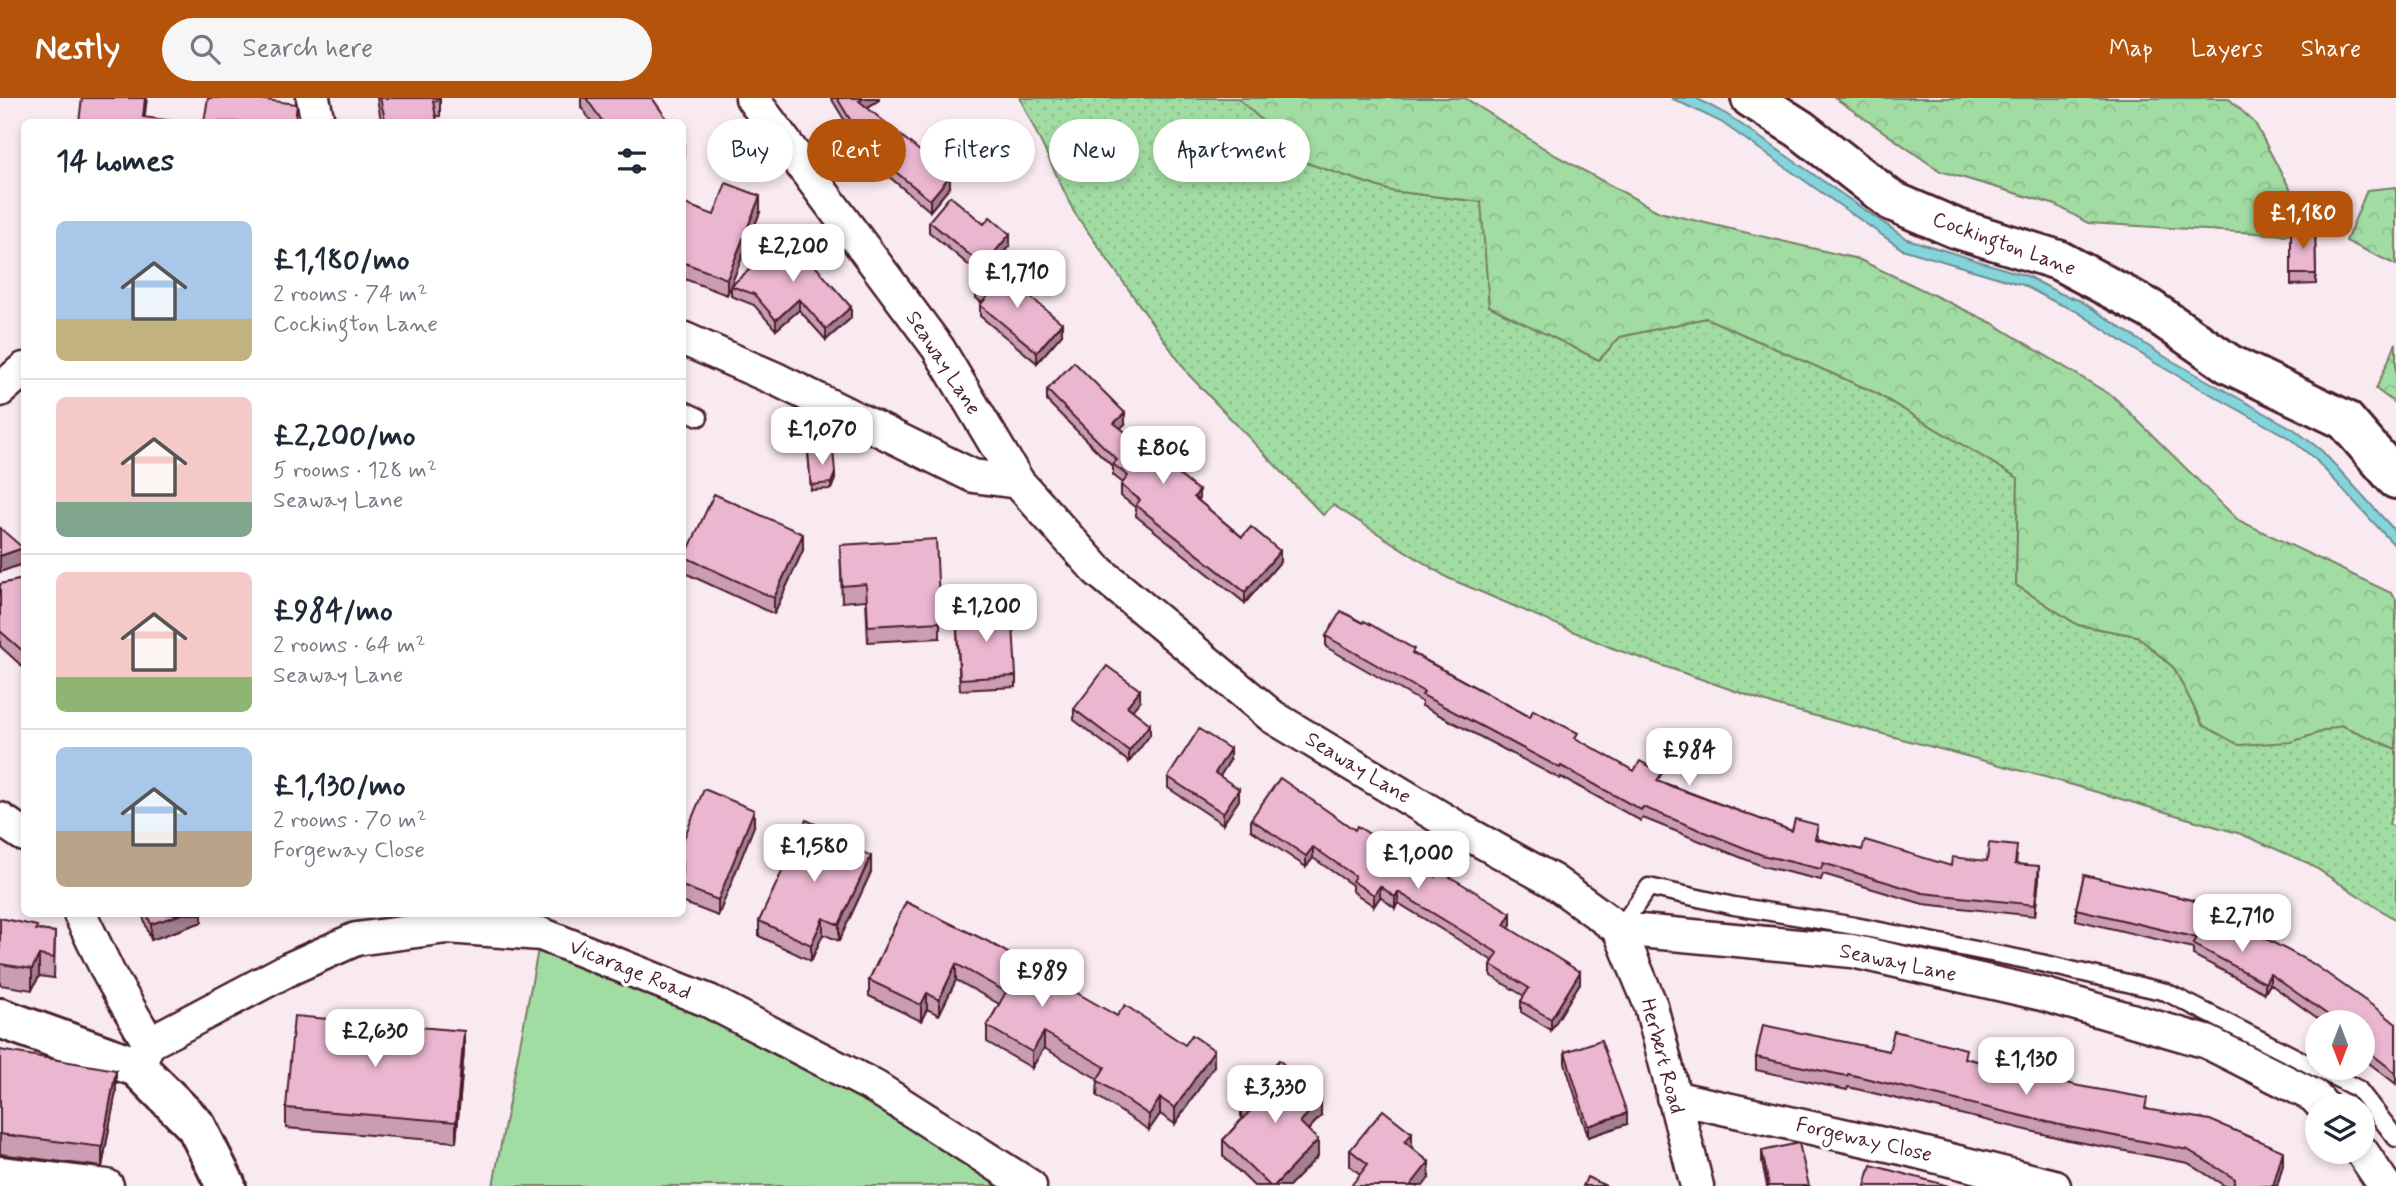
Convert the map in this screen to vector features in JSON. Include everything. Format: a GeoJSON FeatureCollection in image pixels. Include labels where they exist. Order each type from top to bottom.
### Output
{"type":"FeatureCollection","features":[{"type":"Feature","properties":{"kind":"street"},"geometry":{"type":"LineString","coordinates":[[313,98],[317,119]]}},
{"type":"Feature","properties":{"kind":"street","name":"Seaway Lane"},"geometry":{"type":"LineString","coordinates":[[752,98],[938,348],[1018,482],[1097,570],[1273,717],[1461,830],[1553,880],[1619,929],[1852,951],[2042,994],[2207,1042],[2310,1094]]}},
{"type":"Feature","properties":{"kind":"street","name":"Cockington Lane"},"geometry":{"type":"LineString","coordinates":[[1751,98],[1800,129],[1892,201],[1955,228],[2058,260],[2150,309],[2229,364],[2345,420],[2396,479]]}},
{"type":"Feature","properties":{"kind":"street"},"geometry":{"type":"LineString","coordinates":[[686,340],[778,380],[973,476],[1018,482]]}},
{"type":"Feature","properties":{"kind":"street"},"geometry":{"type":"LineString","coordinates":[[0,390],[21,372]]}},
{"type":"Feature","properties":{"kind":"street"},"geometry":{"type":"LineString","coordinates":[[0,819],[21,833]]}},
{"type":"Feature","properties":{"kind":"street"},"geometry":{"type":"LineString","coordinates":[[81,917],[143,1055],[196,1126],[226,1186]]}},
{"type":"Feature","properties":{"kind":"street","name":"Vicarage Road"},"geometry":{"type":"LineString","coordinates":[[143,1055],[289,969],[356,939],[446,920],[541,934],[709,1001],[875,1087],[1030,1186]]}},
{"type":"Feature","properties":{"kind":"street","name":"Herbert Road"},"geometry":{"type":"LineString","coordinates":[[1619,929],[1651,1006],[1697,1186]]}},
{"type":"Feature","properties":{"kind":"street"},"geometry":{"type":"LineString","coordinates":[[0,1018],[143,1055]]}},
{"type":"Feature","properties":{"kind":"street","name":"Forgeway Close"},"geometry":{"type":"LineString","coordinates":[[1673,1097],[1910,1150],[2054,1186]]}},
{"type":"Feature","properties":{"kind":"street"},"geometry":{"type":"LineString","coordinates":[[2370,1164],[2385,1186]]}},
{"type":"Feature","properties":{"kind":"street"},"geometry":{"type":"LineString","coordinates":[[0,1173],[107,1186]]}},
{"type":"Feature","properties":{"kind":"lane"},"geometry":{"type":"LineString","coordinates":[[686,411],[699,417]]}},
{"type":"Feature","properties":{"kind":"lane"},"geometry":{"type":"LineString","coordinates":[[1619,929],[1649,887],[1734,906],[1855,926],[2041,963],[2166,992],[2358,1089],[2396,1138]]}},
{"type":"Feature","properties":{"kind":"green space"},"geometry":{"type":"Polygon","coordinates":[[[1020,98],[1238,98],[1260,119],[1153,119],[1153,182],[1310,182],[1310,164],[1391,191],[1482,202],[1489,306],[1599,360],[1620,337],[1706,318],[1874,392],[2018,478],[2016,585],[2078,625],[2137,636],[2174,668],[2203,725],[2291,742],[2341,725],[2396,749],[2396,797],[2389,824],[2396,828],[2396,920],[2308,863],[2241,834],[2045,777],[1778,706],[1612,648],[1448,578],[1333,505],[1323,515],[1189,375],[1074,212],[1060,182],[1139,182],[1139,119],[1049,119],[1049,159],[1035,130],[1035,119],[1030,119],[1020,98]]]}},
{"type":"Feature","properties":{"kind":"green space"},"geometry":{"type":"Polygon","coordinates":[[[1238,98],[1465,98],[1553,154],[1659,212],[1858,259],[1992,323],[2114,397],[2238,520],[2391,593],[2396,599],[2396,749],[2341,725],[2291,742],[2239,745],[2203,725],[2174,668],[2137,636],[2078,625],[2016,585],[2018,478],[1874,392],[1706,318],[1620,337],[1599,360],[1489,306],[1481,202],[1391,191],[1310,164],[1310,119],[1260,119],[1238,98]]]}},
{"type":"Feature","properties":{"kind":"green space"},"geometry":{"type":"Polygon","coordinates":[[[1835,98],[2228,98],[2255,123],[2304,213],[2289,211],[2288,235],[2088,223],[2056,205],[1940,171],[1835,98]]]}},
{"type":"Feature","properties":{"kind":"green space"},"geometry":{"type":"Polygon","coordinates":[[[2396,187],[2396,265],[2346,241],[2367,190],[2396,187]]]}},
{"type":"Feature","properties":{"kind":"green space"},"geometry":{"type":"Polygon","coordinates":[[[2396,343],[2396,404],[2376,389],[2396,343]]]}},
{"type":"Feature","properties":{"kind":"green space"},"geometry":{"type":"Polygon","coordinates":[[[541,934],[709,1001],[1030,1186],[493,1186],[541,934]]]}},
{"type":"Feature","properties":{"kind":"water"},"geometry":{"type":"Polygon","coordinates":[[[1671,98],[1696,98],[1726,114],[1907,239],[2027,276],[2081,301],[2160,354],[2295,430],[2322,451],[2396,532],[2396,547],[2315,459],[2289,438],[2155,363],[2076,311],[2023,285],[1902,249],[1721,122],[1671,98]]]}},
{"type":"Feature","properties":{"kind":"building"},"geometry":{"type":"Polygon","coordinates":[[[82,98],[145,98],[143,117],[158,119],[79,119],[82,98]]]}},
{"type":"Feature","properties":{"kind":"building"},"geometry":{"type":"Polygon","coordinates":[[[208,98],[250,98],[297,104],[295,119],[204,119],[208,98]]]}},
{"type":"Feature","properties":{"kind":"building"},"geometry":{"type":"Polygon","coordinates":[[[380,98],[440,98],[433,101],[436,119],[385,119],[380,98]]]}},
{"type":"Feature","properties":{"kind":"building"},"geometry":{"type":"Polygon","coordinates":[[[586,98],[652,98],[667,119],[601,119],[586,98]]]}},
{"type":"Feature","properties":{"kind":"building"},"geometry":{"type":"Polygon","coordinates":[[[837,98],[864,98],[859,101],[881,119],[850,119],[837,98]]]}},
{"type":"Feature","properties":{"kind":"building"},"geometry":{"type":"Polygon","coordinates":[[[906,140],[920,151],[920,182],[945,182],[930,200],[906,180],[906,140]]]}},
{"type":"Feature","properties":{"kind":"building"},"geometry":{"type":"Polygon","coordinates":[[[726,183],[760,196],[727,279],[686,264],[686,204],[714,215],[726,183]]]}},
{"type":"Feature","properties":{"kind":"building"},"geometry":{"type":"Polygon","coordinates":[[[950,196],[984,224],[990,217],[1010,234],[983,266],[929,221],[950,196]]]}},
{"type":"Feature","properties":{"kind":"building"},"geometry":{"type":"Polygon","coordinates":[[[2291,228],[2315,228],[2316,274],[2291,274],[2291,228]]]}},
{"type":"Feature","properties":{"kind":"building"},"geometry":{"type":"Polygon","coordinates":[[[788,235],[851,307],[826,329],[799,299],[776,320],[754,294],[731,286],[788,235]]]}},
{"type":"Feature","properties":{"kind":"building"},"geometry":{"type":"Polygon","coordinates":[[[993,266],[1062,323],[1037,352],[980,305],[987,297],[976,287],[993,266]]]}},
{"type":"Feature","properties":{"kind":"building"},"geometry":{"type":"Polygon","coordinates":[[[1074,362],[1125,413],[1114,423],[1199,491],[1194,497],[1242,537],[1251,527],[1280,551],[1245,592],[1136,505],[1140,500],[1121,485],[1128,476],[1113,464],[1117,460],[1047,390],[1074,362]]]}},
{"type":"Feature","properties":{"kind":"building"},"geometry":{"type":"Polygon","coordinates":[[[833,449],[835,473],[831,483],[811,485],[808,451],[833,449]]]}},
{"type":"Feature","properties":{"kind":"building"},"geometry":{"type":"Polygon","coordinates":[[[714,494],[803,534],[774,598],[686,557],[714,494]]]}},
{"type":"Feature","properties":{"kind":"building"},"geometry":{"type":"Polygon","coordinates":[[[0,528],[21,549],[0,556],[0,528]]]}},
{"type":"Feature","properties":{"kind":"building"},"geometry":{"type":"Polygon","coordinates":[[[936,539],[940,622],[868,626],[866,584],[842,586],[840,545],[936,539]]]}},
{"type":"Feature","properties":{"kind":"building"},"geometry":{"type":"Polygon","coordinates":[[[21,580],[21,649],[0,631],[0,584],[21,580]]]}},
{"type":"Feature","properties":{"kind":"building"},"geometry":{"type":"Polygon","coordinates":[[[1012,608],[1016,676],[960,679],[956,611],[1012,608]]]}},
{"type":"Feature","properties":{"kind":"building"},"geometry":{"type":"Polygon","coordinates":[[[1341,611],[1414,649],[1412,653],[1530,717],[1533,710],[1578,733],[1575,738],[1634,771],[1640,761],[1662,773],[1657,781],[1792,831],[1795,819],[1818,825],[1815,839],[1862,850],[1865,840],[1951,866],[1952,857],[1987,861],[1989,843],[2017,846],[2015,864],[2039,866],[2035,905],[1923,893],[1823,863],[1821,869],[1762,855],[1643,807],[1641,810],[1422,695],[1424,692],[1326,636],[1341,611]]]}},
{"type":"Feature","properties":{"kind":"building"},"geometry":{"type":"Polygon","coordinates":[[[1107,666],[1140,690],[1127,706],[1150,724],[1129,751],[1074,709],[1107,666]]]}},
{"type":"Feature","properties":{"kind":"building"},"geometry":{"type":"Polygon","coordinates":[[[1199,729],[1230,749],[1215,773],[1239,789],[1223,813],[1168,777],[1199,729]]]}},
{"type":"Feature","properties":{"kind":"building"},"geometry":{"type":"Polygon","coordinates":[[[1280,778],[1355,830],[1357,826],[1436,877],[1440,871],[1511,913],[1504,925],[1580,972],[1551,1019],[1521,1001],[1529,988],[1491,965],[1498,953],[1398,892],[1395,897],[1380,886],[1374,895],[1352,881],[1355,876],[1313,847],[1306,856],[1251,819],[1280,778]]]}},
{"type":"Feature","properties":{"kind":"building"},"geometry":{"type":"Polygon","coordinates":[[[704,789],[754,810],[718,900],[686,888],[686,833],[704,789]]]}},
{"type":"Feature","properties":{"kind":"building"},"geometry":{"type":"Polygon","coordinates":[[[806,820],[833,832],[831,838],[871,856],[839,925],[823,918],[811,945],[759,921],[806,820]]]}},
{"type":"Feature","properties":{"kind":"building"},"geometry":{"type":"Polygon","coordinates":[[[2084,875],[2192,900],[2312,963],[2396,1024],[2396,1073],[2375,1057],[2375,1010],[2321,1010],[2270,974],[2265,983],[2193,944],[2197,938],[2076,909],[2084,875]]]}},
{"type":"Feature","properties":{"kind":"building"},"geometry":{"type":"Polygon","coordinates":[[[906,902],[987,941],[1117,1016],[1125,1005],[1185,1045],[1192,1035],[1214,1050],[1175,1108],[1160,1098],[1149,1115],[1097,1080],[1105,1067],[1044,1032],[1032,1052],[987,1026],[1006,992],[956,964],[939,1000],[927,993],[921,1005],[869,980],[906,902]]]}},
{"type":"Feature","properties":{"kind":"building"},"geometry":{"type":"Polygon","coordinates":[[[148,917],[173,917],[151,924],[148,917]]]}},
{"type":"Feature","properties":{"kind":"building"},"geometry":{"type":"Polygon","coordinates":[[[0,918],[37,926],[36,930],[55,932],[54,958],[39,955],[32,969],[0,964],[0,918]]]}},
{"type":"Feature","properties":{"kind":"building"},"geometry":{"type":"Polygon","coordinates":[[[294,1016],[464,1031],[456,1122],[286,1108],[294,1016]]]}},
{"type":"Feature","properties":{"kind":"building"},"geometry":{"type":"Polygon","coordinates":[[[1763,1025],[1889,1051],[1894,1031],[1966,1049],[1964,1058],[2079,1086],[2147,1098],[2145,1109],[2210,1120],[2283,1151],[2273,1186],[2233,1186],[2235,1179],[2188,1150],[2068,1127],[1848,1074],[1847,1076],[1756,1057],[1763,1025]]]}},
{"type":"Feature","properties":{"kind":"building"},"geometry":{"type":"Polygon","coordinates":[[[1601,1040],[1627,1113],[1588,1126],[1565,1052],[1601,1040]]]}},
{"type":"Feature","properties":{"kind":"building"},"geometry":{"type":"Polygon","coordinates":[[[0,1050],[116,1070],[102,1147],[0,1134],[0,1050]]]}},
{"type":"Feature","properties":{"kind":"building"},"geometry":{"type":"Polygon","coordinates":[[[1279,1060],[1321,1100],[1300,1122],[1318,1140],[1274,1186],[1270,1186],[1223,1140],[1251,1110],[1241,1100],[1279,1060]]]}},
{"type":"Feature","properties":{"kind":"building"},"geometry":{"type":"Polygon","coordinates":[[[1383,1110],[1412,1133],[1405,1142],[1429,1162],[1410,1186],[1351,1186],[1368,1164],[1350,1150],[1383,1110]]]}},
{"type":"Feature","properties":{"kind":"building"},"geometry":{"type":"Polygon","coordinates":[[[1799,1143],[1809,1186],[1769,1186],[1762,1151],[1799,1143]]]}},
{"type":"Feature","properties":{"kind":"building"},"geometry":{"type":"Polygon","coordinates":[[[1871,1165],[1949,1186],[1865,1186],[1871,1165]]]}},
{"type":"Feature","properties":{"kind":"building"},"geometry":{"type":"Polygon","coordinates":[[[1587,1177],[1606,1186],[1583,1186],[1587,1177]]]}}]}
